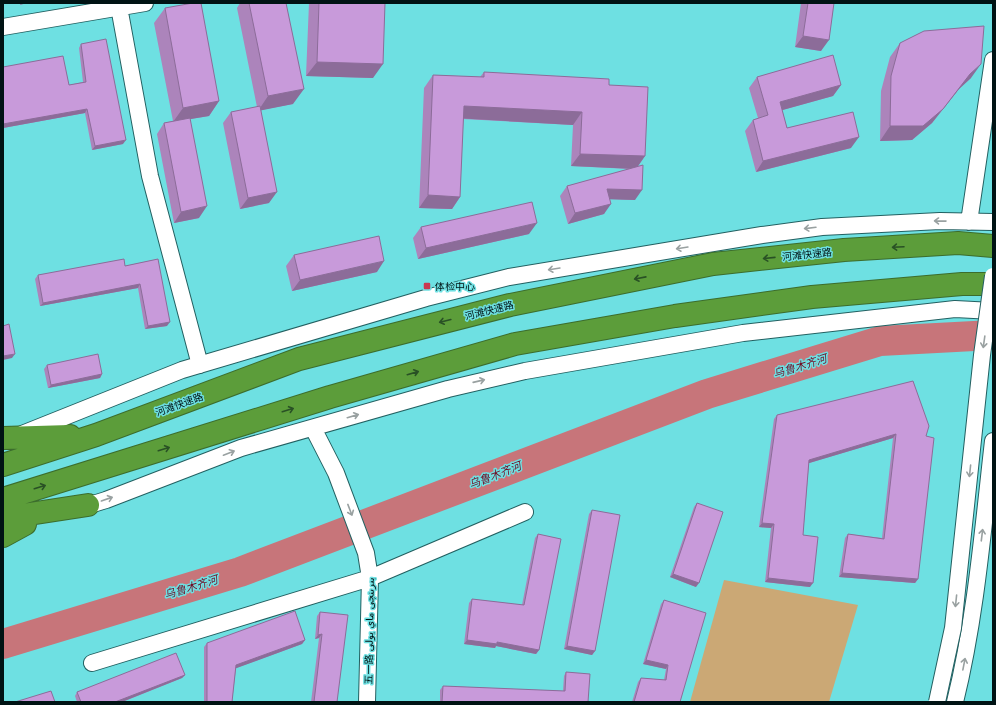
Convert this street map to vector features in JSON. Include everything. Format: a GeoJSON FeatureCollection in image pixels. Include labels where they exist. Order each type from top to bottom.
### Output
{"type":"FeatureCollection","features":[{"type":"Feature","properties":{"kind":"highway","name":"河滩快速路"},"geometry":{"type":"LineString","coordinates":[[3,465],[96,435],[299,359],[510,305],[713,264],[844,250],[958,243],[993,246]]}},
{"type":"Feature","properties":{"kind":"highway"},"geometry":{"type":"LineString","coordinates":[[3,499],[330,397],[515,344],[675,316],[812,297],[962,284],[993,284]]}},
{"type":"Feature","properties":{"kind":"highway"},"geometry":{"type":"LineString","coordinates":[[6,438],[96,435]]}},
{"type":"Feature","properties":{"kind":"highway"},"geometry":{"type":"LineString","coordinates":[[3,518],[88,505]]}},
{"type":"Feature","properties":{"kind":"highway"},"geometry":{"type":"LineString","coordinates":[[3,536],[25,524]]}},
{"type":"Feature","properties":{"kind":"street"},"geometry":{"type":"LineString","coordinates":[[3,27],[145,3]]}},
{"type":"Feature","properties":{"kind":"street"},"geometry":{"type":"LineString","coordinates":[[119,7],[150,176],[200,365]]}},
{"type":"Feature","properties":{"kind":"street"},"geometry":{"type":"LineString","coordinates":[[969,222],[993,60]]}},
{"type":"Feature","properties":{"kind":"street"},"geometry":{"type":"LineString","coordinates":[[6,438],[182,370],[426,298],[509,277],[754,236],[822,227],[940,220],[993,222]]}},
{"type":"Feature","properties":{"kind":"street"},"geometry":{"type":"LineString","coordinates":[[937,702],[953,628],[982,355],[993,276]]}},
{"type":"Feature","properties":{"kind":"street"},"geometry":{"type":"LineString","coordinates":[[3,530],[106,500],[242,448],[448,389],[525,371],[743,333],[955,309],[993,311]]}},
{"type":"Feature","properties":{"kind":"street","name":"五一路 بىرىنچى ماي يولى"},"geometry":{"type":"LineString","coordinates":[[313,428],[336,474],[366,553],[370,578],[367,702]]}},
{"type":"Feature","properties":{"kind":"street"},"geometry":{"type":"LineString","coordinates":[[955,702],[970,633],[993,441]]}},
{"type":"Feature","properties":{"kind":"street"},"geometry":{"type":"LineString","coordinates":[[92,663],[370,578],[525,512]]}},
{"type":"Feature","properties":{"kind":"shaded area"},"geometry":{"type":"Polygon","coordinates":[[[724,580],[858,605],[829,702],[690,702],[724,580]]]}},
{"type":"Feature","properties":{"kind":"building"},"geometry":{"type":"Polygon","coordinates":[[[201,3],[219,101],[183,108],[165,8],[201,3]]]}},
{"type":"Feature","properties":{"kind":"building"},"geometry":{"type":"Polygon","coordinates":[[[249,3],[286,3],[304,89],[268,96],[249,3]]]}},
{"type":"Feature","properties":{"kind":"building"},"geometry":{"type":"Polygon","coordinates":[[[319,3],[385,3],[383,64],[317,62],[319,3]]]}},
{"type":"Feature","properties":{"kind":"building"},"geometry":{"type":"Polygon","coordinates":[[[808,3],[834,3],[829,40],[803,36],[808,3]]]}},
{"type":"Feature","properties":{"kind":"building"},"geometry":{"type":"Polygon","coordinates":[[[984,26],[981,64],[970,74],[943,109],[923,126],[890,126],[891,76],[900,43],[924,31],[984,26]]]}},
{"type":"Feature","properties":{"kind":"building"},"geometry":{"type":"Polygon","coordinates":[[[106,39],[126,140],[95,146],[87,109],[3,124],[3,67],[63,56],[69,85],[86,82],[81,44],[106,39]]]}},
{"type":"Feature","properties":{"kind":"building"},"geometry":{"type":"Polygon","coordinates":[[[833,55],[841,85],[780,102],[787,128],[853,112],[859,137],[763,161],[753,120],[768,115],[757,77],[833,55]]]}},
{"type":"Feature","properties":{"kind":"building"},"geometry":{"type":"Polygon","coordinates":[[[484,72],[609,79],[609,85],[648,87],[645,156],[580,154],[582,112],[464,106],[460,197],[428,195],[433,75],[484,77],[484,72]]]}},
{"type":"Feature","properties":{"kind":"building"},"geometry":{"type":"Polygon","coordinates":[[[260,106],[277,192],[248,198],[231,112],[260,106]]]}},
{"type":"Feature","properties":{"kind":"building"},"geometry":{"type":"Polygon","coordinates":[[[190,118],[207,206],[181,212],[164,123],[190,118]]]}},
{"type":"Feature","properties":{"kind":"building"},"geometry":{"type":"Polygon","coordinates":[[[643,165],[642,190],[607,189],[611,204],[575,213],[567,186],[643,165]]]}},
{"type":"Feature","properties":{"kind":"building"},"geometry":{"type":"Polygon","coordinates":[[[532,202],[537,223],[426,248],[421,227],[532,202]]]}},
{"type":"Feature","properties":{"kind":"building"},"geometry":{"type":"Polygon","coordinates":[[[379,236],[384,261],[300,280],[294,255],[379,236]]]}},
{"type":"Feature","properties":{"kind":"building"},"geometry":{"type":"Polygon","coordinates":[[[124,259],[125,266],[158,259],[170,322],[148,326],[140,284],[43,303],[38,275],[124,259]]]}},
{"type":"Feature","properties":{"kind":"building"},"geometry":{"type":"Polygon","coordinates":[[[9,324],[15,354],[3,356],[3,326],[9,324]]]}},
{"type":"Feature","properties":{"kind":"building"},"geometry":{"type":"Polygon","coordinates":[[[98,354],[102,374],[51,385],[47,365],[98,354]]]}},
{"type":"Feature","properties":{"kind":"building"},"geometry":{"type":"Polygon","coordinates":[[[913,381],[929,426],[926,436],[934,438],[918,579],[842,573],[848,534],[884,539],[896,434],[809,460],[803,535],[818,537],[813,583],[768,578],[774,524],[762,523],[777,415],[913,381]]]}},
{"type":"Feature","properties":{"kind":"building"},"geometry":{"type":"Polygon","coordinates":[[[697,503],[723,512],[699,583],[673,574],[697,503]]]}},
{"type":"Feature","properties":{"kind":"building"},"geometry":{"type":"Polygon","coordinates":[[[592,510],[620,515],[595,651],[567,646],[592,510]]]}},
{"type":"Feature","properties":{"kind":"building"},"geometry":{"type":"Polygon","coordinates":[[[538,534],[561,539],[539,650],[497,642],[497,644],[467,640],[472,599],[524,605],[538,534]]]}},
{"type":"Feature","properties":{"kind":"building"},"geometry":{"type":"Polygon","coordinates":[[[664,600],[706,613],[680,702],[634,702],[641,678],[666,680],[668,665],[646,660],[664,600]]]}},
{"type":"Feature","properties":{"kind":"building"},"geometry":{"type":"Polygon","coordinates":[[[295,611],[305,640],[236,665],[232,702],[207,702],[207,643],[295,611]]]}},
{"type":"Feature","properties":{"kind":"building"},"geometry":{"type":"Polygon","coordinates":[[[320,612],[348,615],[337,702],[314,702],[322,634],[318,635],[320,612]]]}},
{"type":"Feature","properties":{"kind":"building"},"geometry":{"type":"Polygon","coordinates":[[[176,653],[185,675],[115,702],[81,702],[77,692],[176,653]]]}},
{"type":"Feature","properties":{"kind":"building"},"geometry":{"type":"Polygon","coordinates":[[[566,672],[590,674],[588,702],[442,702],[443,686],[565,691],[566,672]]]}},
{"type":"Feature","properties":{"kind":"building"},"geometry":{"type":"Polygon","coordinates":[[[51,691],[55,702],[15,702],[51,691]]]}},
{"type":"Feature","properties":{"kind":"waterway","name":"乌鲁木齐河"},"geometry":{"type":"LineString","coordinates":[[3,644],[240,572],[707,394],[880,341],[993,335]]}},
{"type":"Feature","properties":{"kind":"place","name":"体检中心"},"geometry":{"type":"Point","coordinates":[427,286]}}]}
